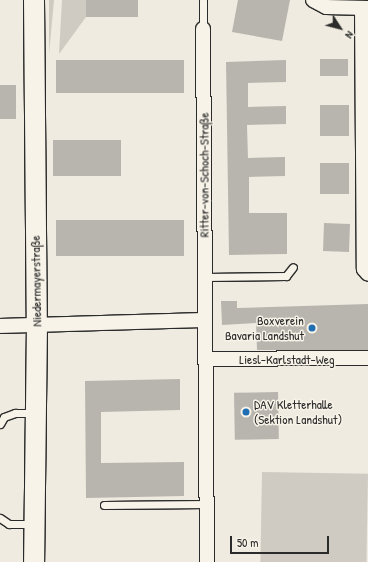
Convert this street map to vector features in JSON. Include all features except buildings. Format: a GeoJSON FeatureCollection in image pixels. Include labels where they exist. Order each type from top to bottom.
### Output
{"type":"FeatureCollection","features":[{"type":"Feature","properties":{"kind":"main road","name":"Niedermayerstraße"},"geometry":{"type":"LineString","coordinates":[[34,0],[37,324],[34,562]]}},
{"type":"Feature","properties":{"kind":"street"},"geometry":{"type":"LineString","coordinates":[[313,0],[326,7],[365,8],[364,269],[368,274]]}},
{"type":"Feature","properties":{"kind":"street","name":"Ritter-von-Schoch-Straße"},"geometry":{"type":"LineString","coordinates":[[203,29],[207,562]]}},
{"type":"Feature","properties":{"kind":"street"},"geometry":{"type":"LineString","coordinates":[[0,326],[205,320]]}},
{"type":"Feature","properties":{"kind":"street","name":"Liesl-Karlstadt-Weg"},"geometry":{"type":"LineString","coordinates":[[206,359],[368,358]]}},
{"type":"Feature","properties":{"kind":"lane"},"geometry":{"type":"LineString","coordinates":[[203,0],[203,29]]}},
{"type":"Feature","properties":{"kind":"lane"},"geometry":{"type":"LineString","coordinates":[[205,277],[286,276],[293,267]]}},
{"type":"Feature","properties":{"kind":"lane"},"geometry":{"type":"LineString","coordinates":[[0,424],[4,417],[15,413],[36,413]]}},
{"type":"Feature","properties":{"kind":"lane"},"geometry":{"type":"LineString","coordinates":[[104,505],[207,504]]}},
{"type":"Feature","properties":{"kind":"lane"},"geometry":{"type":"LineString","coordinates":[[0,518],[9,524],[35,524]]}},
{"type":"Feature","properties":{"kind":"shaded area"},"geometry":{"type":"Polygon","coordinates":[[[49,0],[54,0],[49,54],[49,0]]]}},
{"type":"Feature","properties":{"kind":"shaded area"},"geometry":{"type":"Polygon","coordinates":[[[62,0],[86,0],[86,17],[59,54],[62,0]]]}},
{"type":"Feature","properties":{"kind":"shaded area"},"geometry":{"type":"Polygon","coordinates":[[[262,472],[368,474],[366,562],[260,562],[262,472]]]}},
{"type":"Feature","properties":{"kind":"place","name":"Boxverein Bavaria Landshut"},"geometry":{"type":"Point","coordinates":[312,328]}},
{"type":"Feature","properties":{"kind":"place","name":"DAV Kletterhalle (Sektion Landshut)"},"geometry":{"type":"Point","coordinates":[246,412]}}]}
